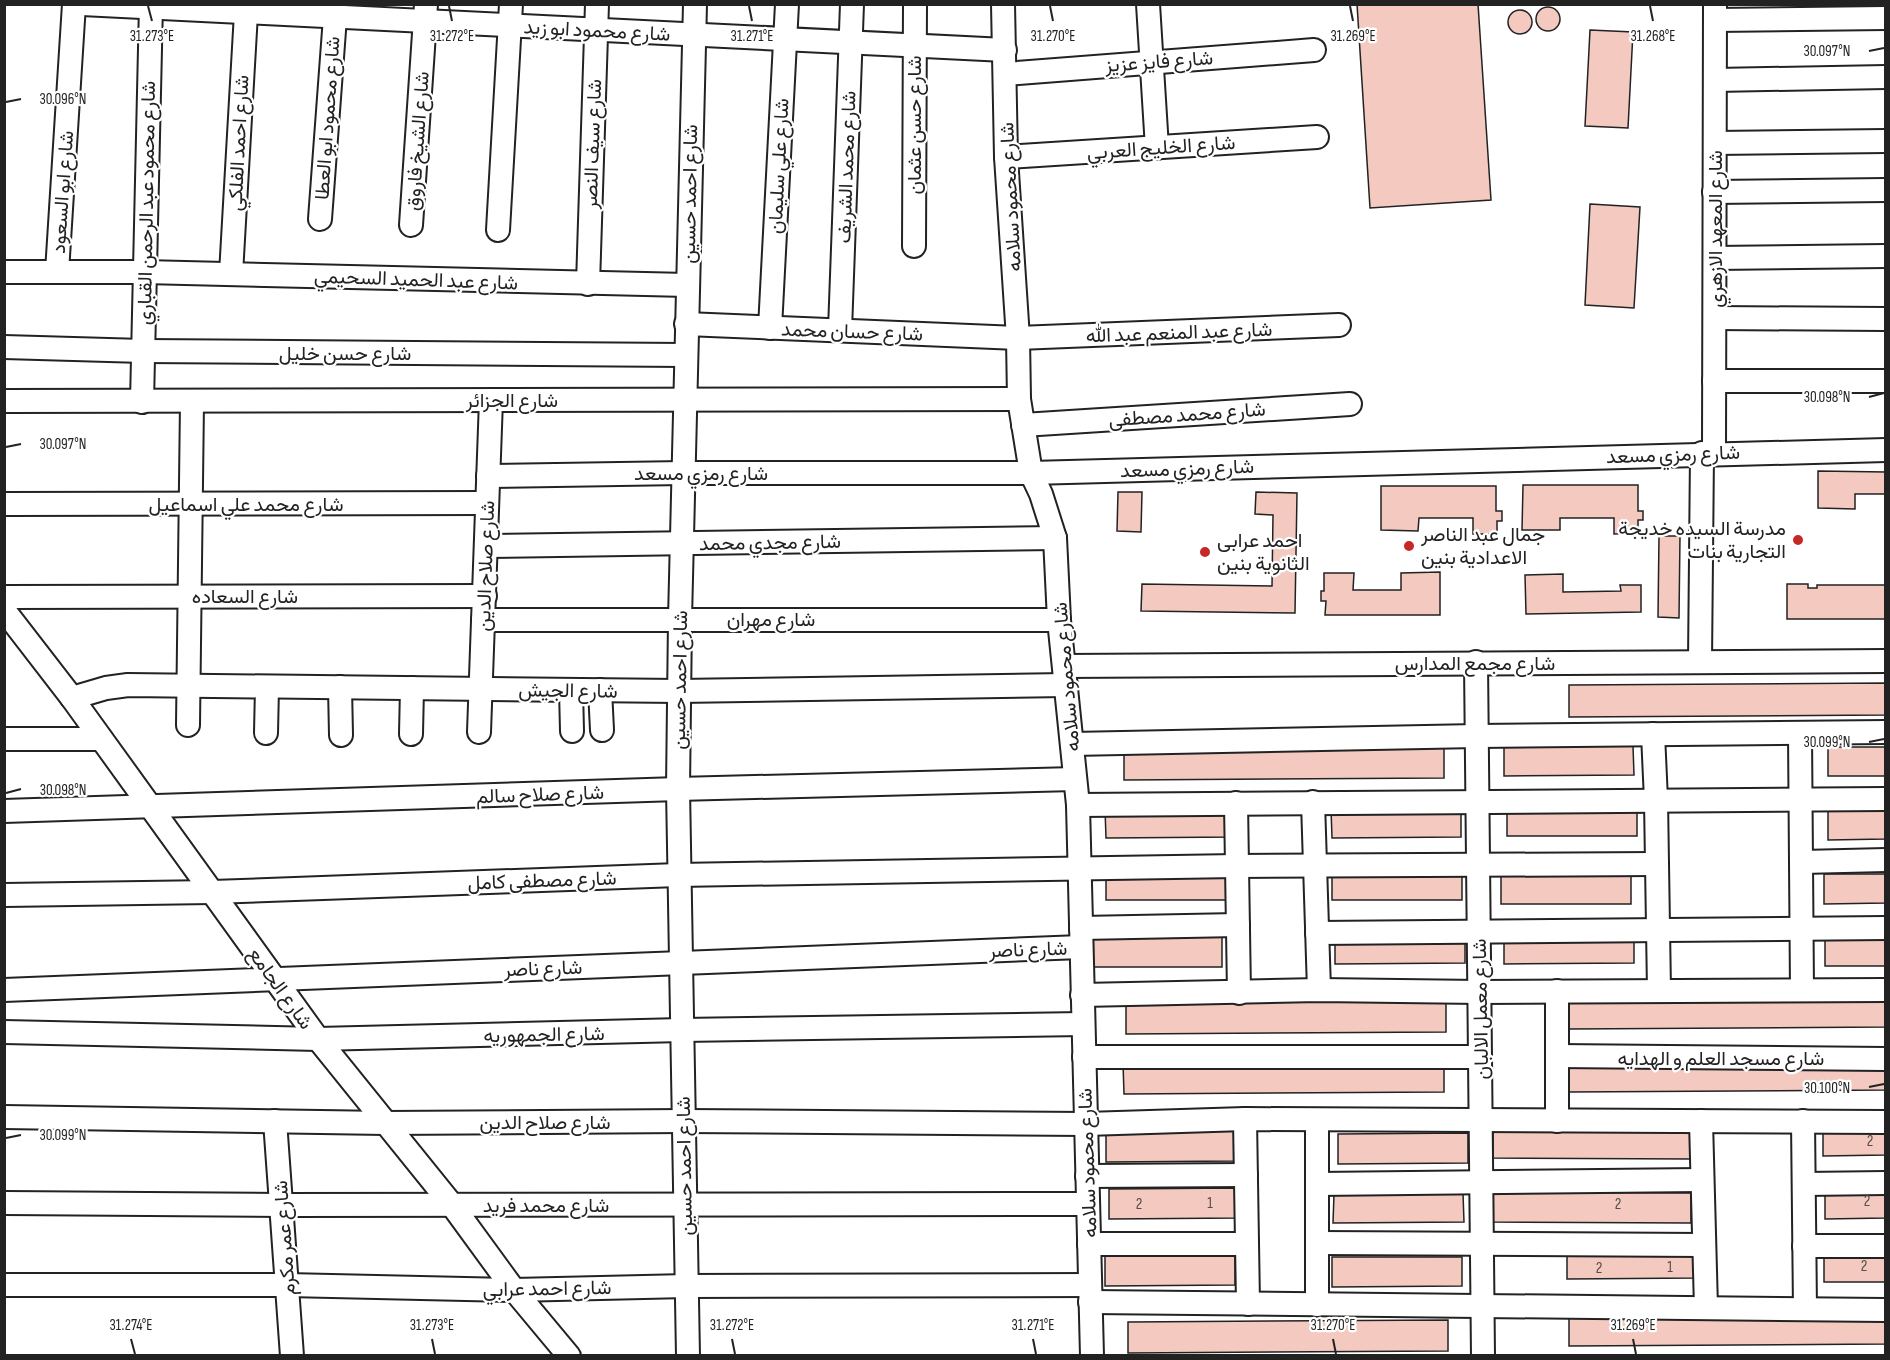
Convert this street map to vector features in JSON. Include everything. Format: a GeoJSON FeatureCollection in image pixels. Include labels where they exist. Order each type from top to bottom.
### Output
{"type":"FeatureCollection","features":[{"type":"Feature","properties":{"kind":"street","name":"شارع ابو السعود"},"geometry":{"type":"LineString","coordinates":[[57,272],[74,4]]}},
{"type":"Feature","properties":{"kind":"street","name":"شارع محمود ابو زيد"},"geometry":{"type":"LineString","coordinates":[[82,4],[261,10],[335,17],[362,11],[510,15],[596,30],[1005,50]]}},
{"type":"Feature","properties":{"kind":"street","name":"شارع سيف النصر"},"geometry":{"type":"LineString","coordinates":[[588,284],[597,4]]}},
{"type":"Feature","properties":{"kind":"street","name":"شارع احمد حسين"},"geometry":{"type":"LineString","coordinates":[[688,1356],[678,789],[681,544],[694,4]]}},
{"type":"Feature","properties":{"kind":"street","name":"شارع علي سليمان"},"geometry":{"type":"LineString","coordinates":[[770,328],[787,4]]}},
{"type":"Feature","properties":{"kind":"street","name":"شارع محمد الشريف"},"geometry":{"type":"LineString","coordinates":[[840,330],[852,4]]}},
{"type":"Feature","properties":{"kind":"street","name":"شارع حسن عثمان"},"geometry":{"type":"LineString","coordinates":[[914,246],[915,4]]}},
{"type":"Feature","properties":{"kind":"street","name":"شارع محمود سلامه"},"geometry":{"type":"LineString","coordinates":[[1003,4],[1006,157],[1018,338],[1019,399],[1031,473],[1045,505],[1055,538],[1059,620],[1077,805],[1092,1356]]}},
{"type":"Feature","properties":{"kind":"street"},"geometry":{"type":"LineString","coordinates":[[1148,4],[1156,148]]}},
{"type":"Feature","properties":{"kind":"street","name":"شارع محمود عبد الرحمن القباري"},"geometry":{"type":"LineString","coordinates":[[142,402],[151,6]]}},
{"type":"Feature","properties":{"kind":"street","name":"شارع احمد الفلكي"},"geometry":{"type":"LineString","coordinates":[[231,274],[261,10]]}},
{"type":"Feature","properties":{"kind":"street"},"geometry":{"type":"LineString","coordinates":[[1715,12],[1886,18]]}},
{"type":"Feature","properties":{"kind":"street","name":"شارع المعهد الازهري"},"geometry":{"type":"LineString","coordinates":[[1700,662],[1708,453],[1714,381],[1715,12]]}},
{"type":"Feature","properties":{"kind":"street","name":"شارع الشيخ فاروق"},"geometry":{"type":"LineString","coordinates":[[411,225],[426,13]]}},
{"type":"Feature","properties":{"kind":"street"},"geometry":{"type":"LineString","coordinates":[[498,230],[510,15]]}},
{"type":"Feature","properties":{"kind":"street","name":"شارع محمود ابو العطا"},"geometry":{"type":"LineString","coordinates":[[320,219],[335,17]]}},
{"type":"Feature","properties":{"kind":"street","name":"شارع فايز عزيز"},"geometry":{"type":"LineString","coordinates":[[1005,74],[1314,50]]}},
{"type":"Feature","properties":{"kind":"street"},"geometry":{"type":"LineString","coordinates":[[1715,81],[1886,77]]}},
{"type":"Feature","properties":{"kind":"street","name":"شارع الخليج العربي"},"geometry":{"type":"LineString","coordinates":[[1006,157],[1317,137]]}},
{"type":"Feature","properties":{"kind":"street"},"geometry":{"type":"LineString","coordinates":[[1715,143],[1886,141]]}},
{"type":"Feature","properties":{"kind":"street"},"geometry":{"type":"LineString","coordinates":[[1714,192],[1886,190]]}},
{"type":"Feature","properties":{"kind":"street"},"geometry":{"type":"LineString","coordinates":[[1715,258],[1886,256]]}},
{"type":"Feature","properties":{"kind":"street","name":"شارع عبد الحميد السحيمي"},"geometry":{"type":"LineString","coordinates":[[4,272],[144,272],[687,285]]}},
{"type":"Feature","properties":{"kind":"street"},"geometry":{"type":"LineString","coordinates":[[1714,318],[1886,319]]}},
{"type":"Feature","properties":{"kind":"street","name":"شارع حسان محمد"},"geometry":{"type":"LineString","coordinates":[[686,324],[1018,338]]}},
{"type":"Feature","properties":{"kind":"street","name":"شارع عبد المنعم عبد الله"},"geometry":{"type":"LineString","coordinates":[[1018,338],[1339,325]]}},
{"type":"Feature","properties":{"kind":"street","name":"شارع حسن خليل"},"geometry":{"type":"LineString","coordinates":[[4,347],[143,351],[686,355]]}},
{"type":"Feature","properties":{"kind":"street"},"geometry":{"type":"LineString","coordinates":[[1714,381],[1886,381]]}},
{"type":"Feature","properties":{"kind":"street","name":"شارع الجزائر"},"geometry":{"type":"LineString","coordinates":[[4,401],[1019,399]]}},
{"type":"Feature","properties":{"kind":"street","name":"شارع صلاح الدين"},"geometry":{"type":"LineString","coordinates":[[479,732],[491,400]]}},
{"type":"Feature","properties":{"kind":"street"},"geometry":{"type":"LineString","coordinates":[[188,725],[192,402]]}},
{"type":"Feature","properties":{"kind":"street","name":"شارع محمد مصطفى"},"geometry":{"type":"LineString","coordinates":[[1023,425],[1350,404]]}},
{"type":"Feature","properties":{"kind":"street","name":"شارع رمزي مسعد"},"geometry":{"type":"LineString","coordinates":[[488,476],[683,473],[1031,473],[1886,450]]}},
{"type":"Feature","properties":{"kind":"street","name":"شارع محمد علي اسماعيل"},"geometry":{"type":"LineString","coordinates":[[4,504],[487,503]]}},
{"type":"Feature","properties":{"kind":"street","name":"شارع مجدي محمد"},"geometry":{"type":"LineString","coordinates":[[486,546],[1055,538]]}},
{"type":"Feature","properties":{"kind":"street","name":"شارع السعاده"},"geometry":{"type":"LineString","coordinates":[[4,597],[485,596]]}},
{"type":"Feature","properties":{"kind":"street","name":"شارع مهران"},"geometry":{"type":"LineString","coordinates":[[483,620],[1059,620]]}},
{"type":"Feature","properties":{"kind":"street","name":"شارع الجامع"},"geometry":{"type":"LineString","coordinates":[[9,622],[72,698],[318,1039],[452,1205],[514,1290],[569,1356]]}},
{"type":"Feature","properties":{"kind":"street","name":"شارع مجمع المدارس"},"geometry":{"type":"LineString","coordinates":[[1065,676],[1476,663],[1886,661]]}},
{"type":"Feature","properties":{"kind":"street","name":"شارع معمل الالبان"},"geometry":{"type":"LineString","coordinates":[[1476,663],[1483,1356]]}},
{"type":"Feature","properties":{"kind":"street","name":"شارع الجيش"},"geometry":{"type":"LineString","coordinates":[[72,698],[106,688],[128,685],[680,691],[1065,676]]}},
{"type":"Feature","properties":{"kind":"street"},"geometry":{"type":"LineString","coordinates":[[266,733],[267,687]]}},
{"type":"Feature","properties":{"kind":"street"},"geometry":{"type":"LineString","coordinates":[[340,687],[341,735]]}},
{"type":"Feature","properties":{"kind":"street"},"geometry":{"type":"LineString","coordinates":[[411,734],[412,688]]}},
{"type":"Feature","properties":{"kind":"street"},"geometry":{"type":"LineString","coordinates":[[571,690],[572,731]]}},
{"type":"Feature","properties":{"kind":"street"},"geometry":{"type":"LineString","coordinates":[[600,690],[602,730]]}},
{"type":"Feature","properties":{"kind":"street"},"geometry":{"type":"LineString","coordinates":[[1072,744],[1477,736],[1886,732]]}},
{"type":"Feature","properties":{"kind":"street"},"geometry":{"type":"LineString","coordinates":[[1800,733],[1802,990]]}},
{"type":"Feature","properties":{"kind":"street"},"geometry":{"type":"LineString","coordinates":[[1653,734],[1659,991]]}},
{"type":"Feature","properties":{"kind":"street"},"geometry":{"type":"LineString","coordinates":[[4,740],[101,739]]}},
{"type":"Feature","properties":{"kind":"street","name":"شارع صلاح سالم"},"geometry":{"type":"LineString","coordinates":[[4,811],[1075,778]]}},
{"type":"Feature","properties":{"kind":"street"},"geometry":{"type":"LineString","coordinates":[[1077,805],[1886,799]]}},
{"type":"Feature","properties":{"kind":"street"},"geometry":{"type":"LineString","coordinates":[[1313,802],[1319,990]]}},
{"type":"Feature","properties":{"kind":"street"},"geometry":{"type":"LineString","coordinates":[[1236,803],[1239,993]]}},
{"type":"Feature","properties":{"kind":"street"},"geometry":{"type":"LineString","coordinates":[[1802,862],[1886,860]]}},
{"type":"Feature","properties":{"kind":"street","name":"شارع مصطفى كامل"},"geometry":{"type":"LineString","coordinates":[[4,895],[212,892],[678,874],[1237,866],[1657,864]]}},
{"type":"Feature","properties":{"kind":"street","name":"شارع ناصر"},"geometry":{"type":"LineString","coordinates":[[4,990],[680,963],[1081,938],[1238,925]]}},
{"type":"Feature","properties":{"kind":"street"},"geometry":{"type":"LineString","coordinates":[[1317,933],[1886,928]]}},
{"type":"Feature","properties":{"kind":"street"},"geometry":{"type":"LineString","coordinates":[[1082,994],[1319,990],[1479,992],[1886,990]]}},
{"type":"Feature","properties":{"kind":"street"},"geometry":{"type":"LineString","coordinates":[[1557,991],[1557,1121]]}},
{"type":"Feature","properties":{"kind":"street","name":"شارع الجمهوريه"},"geometry":{"type":"LineString","coordinates":[[4,1032],[318,1039],[682,1030],[1083,1024]]}},
{"type":"Feature","properties":{"kind":"street","name":"شارع مسجد العلم و الهدايه"},"geometry":{"type":"LineString","coordinates":[[1557,1056],[1886,1059]]}},
{"type":"Feature","properties":{"kind":"street"},"geometry":{"type":"LineString","coordinates":[[1084,1057],[1480,1057]]}},
{"type":"Feature","properties":{"kind":"street","name":"شارع صلاح الدين"},"geometry":{"type":"LineString","coordinates":[[4,1117],[386,1123],[1086,1124],[1245,1119],[1886,1122]]}},
{"type":"Feature","properties":{"kind":"street"},"geometry":{"type":"LineString","coordinates":[[1245,1119],[1248,1304]]}},
{"type":"Feature","properties":{"kind":"street"},"geometry":{"type":"LineString","coordinates":[[1317,1119],[1317,1305]]}},
{"type":"Feature","properties":{"kind":"street","name":"شارع عمر مكرم"},"geometry":{"type":"LineString","coordinates":[[275,1121],[292,1356]]}},
{"type":"Feature","properties":{"kind":"street"},"geometry":{"type":"LineString","coordinates":[[1701,1121],[1706,1308]]}},
{"type":"Feature","properties":{"kind":"street"},"geometry":{"type":"LineString","coordinates":[[1803,1121],[1805,1309]]}},
{"type":"Feature","properties":{"kind":"street"},"geometry":{"type":"LineString","coordinates":[[1087,1176],[1246,1175]]}},
{"type":"Feature","properties":{"kind":"street"},"geometry":{"type":"LineString","coordinates":[[1317,1184],[1702,1180]]}},
{"type":"Feature","properties":{"kind":"street"},"geometry":{"type":"LineString","coordinates":[[1804,1184],[1886,1183]]}},
{"type":"Feature","properties":{"kind":"street","name":"شارع محمد فريد"},"geometry":{"type":"LineString","coordinates":[[4,1203],[1088,1204]]}},
{"type":"Feature","properties":{"kind":"street"},"geometry":{"type":"LineString","coordinates":[[1317,1243],[1704,1245]]}},
{"type":"Feature","properties":{"kind":"street"},"geometry":{"type":"LineString","coordinates":[[1089,1244],[1247,1244]]}},
{"type":"Feature","properties":{"kind":"street"},"geometry":{"type":"LineString","coordinates":[[1804,1246],[1886,1246]]}},
{"type":"Feature","properties":{"kind":"street","name":"شارع احمد عرابي"},"geometry":{"type":"LineString","coordinates":[[4,1285],[514,1290],[687,1286],[1090,1293],[1248,1304],[1886,1310]]}},
{"type":"Feature","properties":{"kind":"building"},"geometry":{"type":"Polygon","coordinates":[[[1357,4],[1478,4],[1491,200],[1370,208],[1357,4]]]}},
{"type":"Feature","properties":{"kind":"building"},"geometry":{"type":"Polygon","coordinates":[[[1548,7],[1556,11],[1560,19],[1556,27],[1548,31],[1540,27],[1536,19],[1540,11],[1548,7]]]}},
{"type":"Feature","properties":{"kind":"building"},"geometry":{"type":"Polygon","coordinates":[[[1520,10],[1528,14],[1532,22],[1528,30],[1520,34],[1512,30],[1508,22],[1512,14],[1520,10]]]}},
{"type":"Feature","properties":{"kind":"building"},"geometry":{"type":"Polygon","coordinates":[[[1590,30],[1633,32],[1628,128],[1585,126],[1590,30]]]}},
{"type":"Feature","properties":{"kind":"building"},"geometry":{"type":"Polygon","coordinates":[[[1590,204],[1640,207],[1634,308],[1585,305],[1590,204]]]}},
{"type":"Feature","properties":{"kind":"building"},"geometry":{"type":"Polygon","coordinates":[[[1818,471],[1886,472],[1886,494],[1855,494],[1855,509],[1818,508],[1818,471]]]}},
{"type":"Feature","properties":{"kind":"building"},"geometry":{"type":"Polygon","coordinates":[[[1523,485],[1638,485],[1638,511],[1643,511],[1643,520],[1638,520],[1638,533],[1614,534],[1614,518],[1560,518],[1560,530],[1522,530],[1523,485]]]}},
{"type":"Feature","properties":{"kind":"building"},"geometry":{"type":"Polygon","coordinates":[[[1381,486],[1496,486],[1496,511],[1502,511],[1502,521],[1497,521],[1497,534],[1473,534],[1473,518],[1419,518],[1418,531],[1381,530],[1381,486]]]}},
{"type":"Feature","properties":{"kind":"building"},"geometry":{"type":"Polygon","coordinates":[[[1118,492],[1142,492],[1141,532],[1117,531],[1118,492]]]}},
{"type":"Feature","properties":{"kind":"building"},"geometry":{"type":"Polygon","coordinates":[[[1256,492],[1297,493],[1295,613],[1141,611],[1142,584],[1272,586],[1273,515],[1255,514],[1256,492]]]}},
{"type":"Feature","properties":{"kind":"building"},"geometry":{"type":"Polygon","coordinates":[[[1659,536],[1680,536],[1679,618],[1658,617],[1659,536]]]}},
{"type":"Feature","properties":{"kind":"building"},"geometry":{"type":"Polygon","coordinates":[[[1440,572],[1440,615],[1325,615],[1326,601],[1321,601],[1321,591],[1324,591],[1324,573],[1354,573],[1353,590],[1401,590],[1401,573],[1440,572]]]}},
{"type":"Feature","properties":{"kind":"building"},"geometry":{"type":"Polygon","coordinates":[[[1563,574],[1563,592],[1621,591],[1620,585],[1641,585],[1641,612],[1526,614],[1525,575],[1563,574]]]}},
{"type":"Feature","properties":{"kind":"building"},"geometry":{"type":"Polygon","coordinates":[[[1787,584],[1808,584],[1808,588],[1817,588],[1817,585],[1886,585],[1886,619],[1787,619],[1787,584]]]}},
{"type":"Feature","properties":{"kind":"building"},"geometry":{"type":"Polygon","coordinates":[[[1886,683],[1886,715],[1569,717],[1569,685],[1886,683]]]}},
{"type":"Feature","properties":{"kind":"building"},"geometry":{"type":"Polygon","coordinates":[[[1633,746],[1634,775],[1504,776],[1504,747],[1633,746]]]}},
{"type":"Feature","properties":{"kind":"building"},"geometry":{"type":"Polygon","coordinates":[[[1444,747],[1444,778],[1124,780],[1124,749],[1444,747]]]}},
{"type":"Feature","properties":{"kind":"building"},"geometry":{"type":"Polygon","coordinates":[[[1828,747],[1886,747],[1886,776],[1828,776],[1828,747]]]}},
{"type":"Feature","properties":{"kind":"building"},"geometry":{"type":"Polygon","coordinates":[[[1637,806],[1637,836],[1507,836],[1507,807],[1637,806]]]}},
{"type":"Feature","properties":{"kind":"building"},"geometry":{"type":"Polygon","coordinates":[[[1235,808],[1236,837],[1106,838],[1105,809],[1235,808]]]}},
{"type":"Feature","properties":{"kind":"building"},"geometry":{"type":"Polygon","coordinates":[[[1461,808],[1461,837],[1332,838],[1331,809],[1461,808]]]}},
{"type":"Feature","properties":{"kind":"building"},"geometry":{"type":"Polygon","coordinates":[[[1828,810],[1886,810],[1886,839],[1828,840],[1828,810]]]}},
{"type":"Feature","properties":{"kind":"building"},"geometry":{"type":"Polygon","coordinates":[[[1236,870],[1236,900],[1106,900],[1106,871],[1236,870]]]}},
{"type":"Feature","properties":{"kind":"building"},"geometry":{"type":"Polygon","coordinates":[[[1462,870],[1462,900],[1332,900],[1332,871],[1462,870]]]}},
{"type":"Feature","properties":{"kind":"building"},"geometry":{"type":"Polygon","coordinates":[[[1631,874],[1631,904],[1501,904],[1501,875],[1631,874]]]}},
{"type":"Feature","properties":{"kind":"building"},"geometry":{"type":"Polygon","coordinates":[[[1824,874],[1886,874],[1886,903],[1824,904],[1824,874]]]}},
{"type":"Feature","properties":{"kind":"building"},"geometry":{"type":"Polygon","coordinates":[[[1335,934],[1465,934],[1465,963],[1335,964],[1335,934]]]}},
{"type":"Feature","properties":{"kind":"building"},"geometry":{"type":"Polygon","coordinates":[[[1504,934],[1634,934],[1634,963],[1504,964],[1504,934]]]}},
{"type":"Feature","properties":{"kind":"building"},"geometry":{"type":"Polygon","coordinates":[[[1886,936],[1886,966],[1825,966],[1825,937],[1886,936]]]}},
{"type":"Feature","properties":{"kind":"building"},"geometry":{"type":"Polygon","coordinates":[[[1222,937],[1222,967],[1092,967],[1092,938],[1222,937]]]}},
{"type":"Feature","properties":{"kind":"building"},"geometry":{"type":"Polygon","coordinates":[[[1886,995],[1886,1027],[1569,1029],[1569,997],[1886,995]]]}},
{"type":"Feature","properties":{"kind":"building"},"geometry":{"type":"Polygon","coordinates":[[[1446,1001],[1446,1032],[1126,1034],[1126,1003],[1446,1001]]]}},
{"type":"Feature","properties":{"kind":"building"},"geometry":{"type":"Polygon","coordinates":[[[1886,1059],[1886,1090],[1569,1092],[1569,1061],[1886,1059]]]}},
{"type":"Feature","properties":{"kind":"building"},"geometry":{"type":"Polygon","coordinates":[[[1444,1061],[1444,1092],[1124,1094],[1123,1063],[1444,1061]]]}},
{"type":"Feature","properties":{"kind":"building"},"geometry":{"type":"Polygon","coordinates":[[[1823,1126],[1886,1126],[1886,1155],[1823,1156],[1823,1126]]]}},
{"type":"Feature","properties":{"kind":"building"},"geometry":{"type":"Polygon","coordinates":[[[1493,1128],[1692,1129],[1692,1159],[1493,1158],[1493,1128]]]}},
{"type":"Feature","properties":{"kind":"building"},"geometry":{"type":"Polygon","coordinates":[[[1236,1131],[1236,1161],[1106,1162],[1106,1132],[1236,1131]]]}},
{"type":"Feature","properties":{"kind":"building"},"geometry":{"type":"Polygon","coordinates":[[[1468,1133],[1468,1163],[1338,1164],[1338,1134],[1468,1133]]]}},
{"type":"Feature","properties":{"kind":"building"},"geometry":{"type":"Polygon","coordinates":[[[1238,1188],[1239,1218],[1109,1219],[1109,1189],[1238,1188]]]}},
{"type":"Feature","properties":{"kind":"building"},"geometry":{"type":"Polygon","coordinates":[[[1825,1189],[1886,1189],[1886,1218],[1825,1219],[1825,1189]]]}},
{"type":"Feature","properties":{"kind":"building"},"geometry":{"type":"Polygon","coordinates":[[[1492,1192],[1691,1193],[1691,1223],[1492,1222],[1492,1192]]]}},
{"type":"Feature","properties":{"kind":"building"},"geometry":{"type":"Polygon","coordinates":[[[1463,1193],[1464,1222],[1333,1223],[1334,1194],[1463,1193]]]}},
{"type":"Feature","properties":{"kind":"building"},"geometry":{"type":"Polygon","coordinates":[[[1697,1249],[1697,1278],[1567,1279],[1567,1250],[1697,1249]]]}},
{"type":"Feature","properties":{"kind":"building"},"geometry":{"type":"Polygon","coordinates":[[[1824,1253],[1886,1253],[1886,1282],[1824,1282],[1824,1253]]]}},
{"type":"Feature","properties":{"kind":"building"},"geometry":{"type":"Polygon","coordinates":[[[1105,1256],[1235,1256],[1235,1285],[1105,1286],[1105,1256]]]}},
{"type":"Feature","properties":{"kind":"building"},"geometry":{"type":"Polygon","coordinates":[[[1332,1257],[1462,1257],[1462,1286],[1332,1287],[1332,1257]]]}},
{"type":"Feature","properties":{"kind":"building"},"geometry":{"type":"Polygon","coordinates":[[[1886,1313],[1886,1344],[1569,1346],[1569,1315],[1886,1313]]]}},
{"type":"Feature","properties":{"kind":"building"},"geometry":{"type":"Polygon","coordinates":[[[1448,1320],[1448,1351],[1128,1353],[1128,1322],[1448,1320]]]}},
{"type":"Feature","properties":{"kind":"place","name":"مدرسة السيده خديجة التجارية بنات"},"geometry":{"type":"Point","coordinates":[1798,540]}},
{"type":"Feature","properties":{"kind":"place","name":"جمال عبد الناصر الاعدادية بنين"},"geometry":{"type":"Point","coordinates":[1409,546]}},
{"type":"Feature","properties":{"kind":"place","name":"احمد عرابى الثانوية بنين"},"geometry":{"type":"Point","coordinates":[1205,552]}}]}
